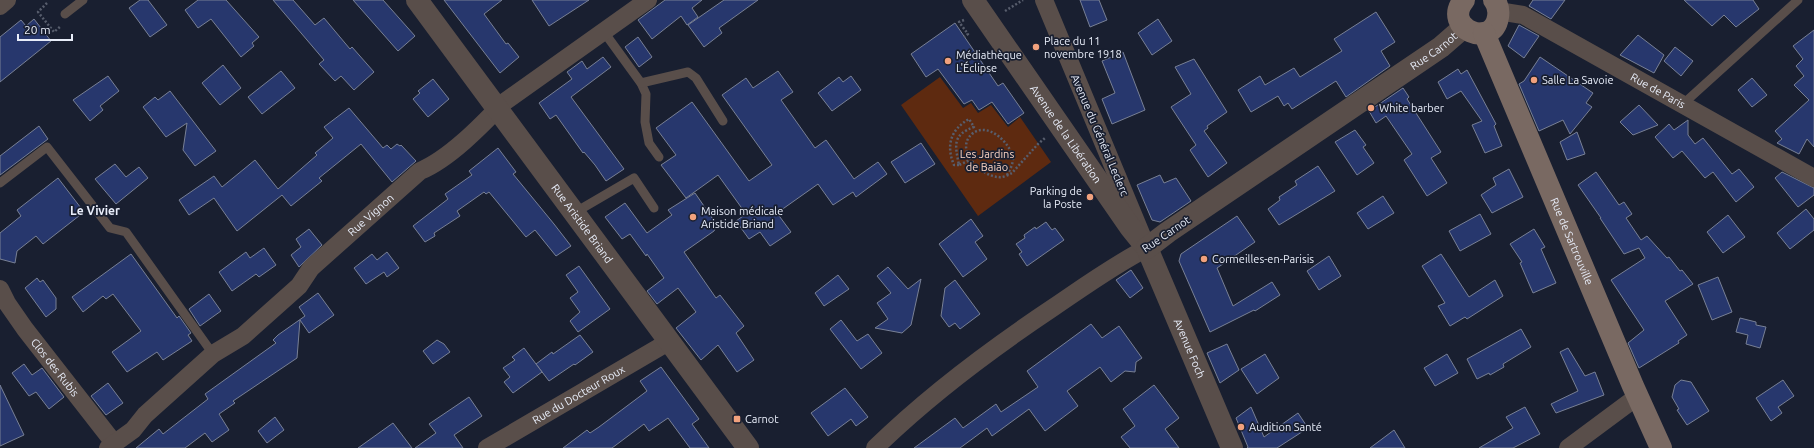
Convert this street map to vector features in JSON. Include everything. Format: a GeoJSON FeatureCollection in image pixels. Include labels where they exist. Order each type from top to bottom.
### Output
{"type":"FeatureCollection","features":[{"type":"Feature","properties":{"kind":"main road","name":"Rue de Sartrouville"},"geometry":{"type":"LineString","coordinates":[[1464,0],[1460,6],[1459,15],[1474,30],[1661,448]]}},
{"type":"Feature","properties":{"kind":"main road"},"geometry":{"type":"LineString","coordinates":[[1474,30],[1495,26],[1498,20],[1496,3]]}},
{"type":"Feature","properties":{"kind":"street"},"geometry":{"type":"LineString","coordinates":[[0,6],[7,0]]}},
{"type":"Feature","properties":{"kind":"street","name":"Rue Aristide Briand"},"geometry":{"type":"LineString","coordinates":[[417,0],[496,110],[670,341],[748,448]]}},
{"type":"Feature","properties":{"kind":"street","name":"Rue Vignon"},"geometry":{"type":"LineString","coordinates":[[111,446],[133,430],[145,415],[213,354],[243,336],[299,286],[311,268],[420,171],[434,165],[491,117],[507,100],[648,0]]}},
{"type":"Feature","properties":{"kind":"street","name":"Avenue de la Libération"},"geometry":{"type":"LineString","coordinates":[[973,0],[1133,232],[1147,248]]}},
{"type":"Feature","properties":{"kind":"street","name":"Avenue du Général Leclerc"},"geometry":{"type":"LineString","coordinates":[[1044,0],[1147,248]]}},
{"type":"Feature","properties":{"kind":"street","name":"Rue de Paris"},"geometry":{"type":"LineString","coordinates":[[1496,3],[1523,15],[1814,178]]}},
{"type":"Feature","properties":{"kind":"street","name":"Rue Carnot"},"geometry":{"type":"LineString","coordinates":[[875,448],[909,416],[990,351],[1122,261],[1147,248],[1168,232],[1441,48],[1474,30]]}},
{"type":"Feature","properties":{"kind":"street","name":"Avenue Foch"},"geometry":{"type":"LineString","coordinates":[[1147,248],[1232,448]]}},
{"type":"Feature","properties":{"kind":"street","name":"Clos des Rubis"},"geometry":{"type":"LineString","coordinates":[[0,289],[6,303],[111,446]]}},
{"type":"Feature","properties":{"kind":"street","name":"Rue du Docteur Roux"},"geometry":{"type":"LineString","coordinates":[[487,448],[670,341]]}},
{"type":"Feature","properties":{"kind":"street"},"geometry":{"type":"LineString","coordinates":[[1568,448],[1638,396]]}},
{"type":"Feature","properties":{"kind":"lane"},"geometry":{"type":"LineString","coordinates":[[65,14],[83,0]]}},
{"type":"Feature","properties":{"kind":"lane"},"geometry":{"type":"LineString","coordinates":[[1683,104],[1798,0]]}},
{"type":"Feature","properties":{"kind":"lane"},"geometry":{"type":"LineString","coordinates":[[604,32],[641,83],[646,94],[645,122],[649,143],[659,157]]}},
{"type":"Feature","properties":{"kind":"lane"},"geometry":{"type":"LineString","coordinates":[[641,83],[688,72],[696,78],[723,121]]}},
{"type":"Feature","properties":{"kind":"lane"},"geometry":{"type":"LineString","coordinates":[[0,182],[47,147],[110,228],[126,232],[213,354]]}},
{"type":"Feature","properties":{"kind":"lane"},"geometry":{"type":"LineString","coordinates":[[574,213],[634,178],[654,208]]}},
{"type":"Feature","properties":{"kind":"path"},"geometry":{"type":"LineString","coordinates":[[1001,14],[1023,0]]}},
{"type":"Feature","properties":{"kind":"path"},"geometry":{"type":"LineString","coordinates":[[38,12],[47,3]]}},
{"type":"Feature","properties":{"kind":"path"},"geometry":{"type":"LineString","coordinates":[[970,160],[959,165],[954,165],[950,155],[951,139],[957,129],[967,120],[971,120],[976,131]]}},
{"type":"Feature","properties":{"kind":"path"},"geometry":{"type":"LineString","coordinates":[[1007,175],[1013,158],[1001,139],[987,130],[976,131],[970,136],[966,149],[970,160],[996,178],[1007,175],[1018,168],[1038,144],[1061,126]]}},
{"type":"Feature","properties":{"kind":"path"},"geometry":{"type":"LineString","coordinates":[[959,165],[956,148],[958,137],[965,131],[974,127]]}},
{"type":"Feature","properties":{"kind":"green space","name":"Les Jardins de Baião"},"geometry":{"type":"Polygon","coordinates":[[[940,77],[963,108],[971,103],[978,113],[991,105],[1008,127],[1020,117],[1051,162],[978,216],[901,105],[940,77]]]}},
{"type":"Feature","properties":{"kind":"building"},"geometry":{"type":"Polygon","coordinates":[[[140,0],[148,0],[167,25],[150,37],[129,8],[140,0]]]}},
{"type":"Feature","properties":{"kind":"building"},"geometry":{"type":"Polygon","coordinates":[[[198,0],[226,0],[259,37],[252,43],[254,46],[241,57],[211,19],[198,28],[185,10],[198,0]]]}},
{"type":"Feature","properties":{"kind":"building"},"geometry":{"type":"Polygon","coordinates":[[[273,0],[293,0],[315,25],[324,18],[350,49],[352,47],[374,72],[354,90],[341,76],[335,81],[319,64],[324,60],[273,0]]]}},
{"type":"Feature","properties":{"kind":"building"},"geometry":{"type":"Polygon","coordinates":[[[353,0],[383,0],[415,36],[398,51],[353,0]]]}},
{"type":"Feature","properties":{"kind":"building"},"geometry":{"type":"Polygon","coordinates":[[[444,0],[502,0],[484,14],[506,44],[508,43],[519,57],[500,73],[444,0]]]}},
{"type":"Feature","properties":{"kind":"building"},"geometry":{"type":"Polygon","coordinates":[[[532,0],[589,0],[549,26],[532,0]]]}},
{"type":"Feature","properties":{"kind":"building"},"geometry":{"type":"Polygon","coordinates":[[[665,0],[702,0],[692,8],[698,17],[687,25],[681,16],[652,39],[638,20],[665,0]]]}},
{"type":"Feature","properties":{"kind":"building"},"geometry":{"type":"Polygon","coordinates":[[[724,0],[758,0],[719,28],[722,33],[704,47],[688,25],[724,0]]]}},
{"type":"Feature","properties":{"kind":"building"},"geometry":{"type":"Polygon","coordinates":[[[1080,0],[1099,0],[1107,20],[1090,27],[1080,0]]]}},
{"type":"Feature","properties":{"kind":"building"},"geometry":{"type":"Polygon","coordinates":[[[1533,0],[1565,0],[1551,19],[1529,6],[1533,0]]]}},
{"type":"Feature","properties":{"kind":"building"},"geometry":{"type":"Polygon","coordinates":[[[1684,0],[1753,0],[1759,9],[1736,27],[1724,15],[1712,26],[1684,0]]]}},
{"type":"Feature","properties":{"kind":"building"},"geometry":{"type":"Polygon","coordinates":[[[1376,12],[1395,42],[1381,51],[1390,66],[1346,97],[1336,81],[1292,109],[1288,103],[1284,106],[1278,96],[1251,112],[1238,90],[1260,76],[1265,85],[1294,68],[1300,77],[1342,51],[1334,39],[1376,12]]]}},
{"type":"Feature","properties":{"kind":"building"},"geometry":{"type":"Polygon","coordinates":[[[34,19],[51,41],[0,82],[0,37],[21,20],[26,26],[34,19]]]}},
{"type":"Feature","properties":{"kind":"building"},"geometry":{"type":"Polygon","coordinates":[[[1158,19],[1172,41],[1152,55],[1138,33],[1158,19]]]}},
{"type":"Feature","properties":{"kind":"building","name":"Médiathèque L'Éclipse"},"geometry":{"type":"Polygon","coordinates":[[[955,23],[998,86],[1003,83],[1024,113],[1008,124],[992,102],[979,110],[972,100],[964,104],[938,69],[926,77],[911,54],[955,23]]]}},
{"type":"Feature","properties":{"kind":"building"},"geometry":{"type":"Polygon","coordinates":[[[1519,25],[1539,36],[1524,58],[1508,46],[1519,25]]]}},
{"type":"Feature","properties":{"kind":"building"},"geometry":{"type":"Polygon","coordinates":[[[1814,30],[1814,147],[1807,139],[1799,154],[1777,143],[1782,139],[1775,131],[1809,100],[1794,85],[1804,76],[1796,66],[1803,59],[1793,46],[1814,30]]]}},
{"type":"Feature","properties":{"kind":"building"},"geometry":{"type":"Polygon","coordinates":[[[1638,35],[1664,55],[1654,73],[1620,55],[1638,35]]]}},
{"type":"Feature","properties":{"kind":"building"},"geometry":{"type":"Polygon","coordinates":[[[638,37],[652,57],[639,67],[625,47],[638,37]]]}},
{"type":"Feature","properties":{"kind":"building"},"geometry":{"type":"Polygon","coordinates":[[[1675,47],[1693,61],[1681,76],[1664,61],[1675,47]]]}},
{"type":"Feature","properties":{"kind":"building"},"geometry":{"type":"Polygon","coordinates":[[[1123,52],[1145,110],[1112,124],[1102,99],[1115,93],[1102,61],[1123,52]]]}},
{"type":"Feature","properties":{"kind":"building"},"geometry":{"type":"Polygon","coordinates":[[[603,57],[611,67],[571,97],[624,169],[606,181],[595,165],[584,152],[583,153],[556,115],[550,119],[539,103],[572,79],[567,72],[582,61],[587,69],[603,57]]]}},
{"type":"Feature","properties":{"kind":"building"},"geometry":{"type":"Polygon","coordinates":[[[1540,57],[1593,93],[1586,103],[1592,107],[1570,134],[1563,120],[1539,131],[1519,84],[1524,81],[1540,57]]]}},
{"type":"Feature","properties":{"kind":"building"},"geometry":{"type":"Polygon","coordinates":[[[1194,59],[1227,112],[1207,126],[1208,128],[1204,131],[1227,163],[1208,177],[1190,150],[1196,145],[1171,107],[1191,94],[1175,67],[1194,59]]]}},
{"type":"Feature","properties":{"kind":"building"},"geometry":{"type":"Polygon","coordinates":[[[223,65],[241,88],[220,105],[202,83],[223,65]]]}},
{"type":"Feature","properties":{"kind":"building"},"geometry":{"type":"Polygon","coordinates":[[[1458,69],[1461,74],[1467,70],[1496,124],[1494,126],[1502,146],[1485,153],[1472,125],[1482,121],[1461,91],[1447,99],[1438,82],[1458,69]]]}},
{"type":"Feature","properties":{"kind":"building"},"geometry":{"type":"Polygon","coordinates":[[[281,71],[295,88],[262,114],[248,97],[281,71]]]}},
{"type":"Feature","properties":{"kind":"building"},"geometry":{"type":"Polygon","coordinates":[[[778,71],[793,92],[781,100],[815,148],[826,140],[854,179],[878,162],[887,174],[856,197],[853,192],[833,205],[818,184],[777,213],[791,232],[770,246],[760,232],[749,239],[736,221],[746,214],[718,175],[686,198],[661,165],[676,155],[656,128],[692,102],[749,181],[772,165],[722,95],[746,78],[753,88],[778,71]]]}},
{"type":"Feature","properties":{"kind":"building"},"geometry":{"type":"Polygon","coordinates":[[[108,76],[119,91],[100,106],[103,110],[90,121],[73,100],[108,76]]]}},
{"type":"Feature","properties":{"kind":"building"},"geometry":{"type":"Polygon","coordinates":[[[851,76],[861,90],[832,111],[818,93],[839,77],[843,82],[851,76]]]}},
{"type":"Feature","properties":{"kind":"building"},"geometry":{"type":"Polygon","coordinates":[[[1752,78],[1767,95],[1752,107],[1738,90],[1752,78]]]}},
{"type":"Feature","properties":{"kind":"building"},"geometry":{"type":"Polygon","coordinates":[[[433,79],[449,99],[428,117],[413,99],[420,93],[418,91],[433,79]]]}},
{"type":"Feature","properties":{"kind":"building"},"geometry":{"type":"Polygon","coordinates":[[[1403,88],[1409,97],[1407,99],[1441,152],[1431,158],[1447,183],[1427,196],[1404,160],[1412,154],[1386,116],[1376,123],[1369,111],[1403,88]]]}},
{"type":"Feature","properties":{"kind":"building"},"geometry":{"type":"Polygon","coordinates":[[[170,91],[216,151],[195,166],[183,150],[187,123],[166,137],[143,107],[155,97],[158,100],[170,91]]]}},
{"type":"Feature","properties":{"kind":"building"},"geometry":{"type":"Polygon","coordinates":[[[1639,105],[1658,125],[1633,135],[1620,122],[1639,105]]]}},
{"type":"Feature","properties":{"kind":"building"},"geometry":{"type":"Polygon","coordinates":[[[349,108],[383,148],[387,145],[391,149],[397,144],[400,146],[401,145],[416,161],[392,182],[361,144],[319,178],[322,181],[291,206],[282,195],[237,231],[214,198],[189,215],[179,200],[214,176],[222,187],[255,160],[278,189],[317,155],[315,153],[333,138],[324,127],[349,108]]]}},
{"type":"Feature","properties":{"kind":"building"},"geometry":{"type":"Polygon","coordinates":[[[1688,120],[1688,135],[1695,144],[1703,138],[1732,174],[1739,169],[1754,187],[1736,202],[1713,172],[1705,178],[1682,151],[1673,158],[1655,137],[1669,124],[1674,130],[1688,120]]]}},
{"type":"Feature","properties":{"kind":"building"},"geometry":{"type":"Polygon","coordinates":[[[39,126],[48,139],[0,175],[0,156],[39,126]]]}},
{"type":"Feature","properties":{"kind":"building"},"geometry":{"type":"Polygon","coordinates":[[[1355,130],[1366,145],[1363,147],[1374,163],[1357,175],[1335,142],[1355,130]]]}},
{"type":"Feature","properties":{"kind":"building"},"geometry":{"type":"Polygon","coordinates":[[[1577,132],[1585,154],[1567,160],[1560,142],[1577,132]]]}},
{"type":"Feature","properties":{"kind":"building"},"geometry":{"type":"Polygon","coordinates":[[[921,143],[935,164],[905,183],[891,162],[921,143]]]}},
{"type":"Feature","properties":{"kind":"building"},"geometry":{"type":"Polygon","coordinates":[[[498,148],[516,172],[513,174],[571,246],[556,256],[535,230],[526,237],[489,192],[486,194],[484,192],[457,211],[460,216],[434,233],[435,236],[425,242],[413,226],[448,199],[445,194],[472,175],[469,171],[498,148]]]}},
{"type":"Feature","properties":{"kind":"building"},"geometry":{"type":"Polygon","coordinates":[[[115,164],[126,177],[139,167],[148,178],[116,204],[95,179],[115,164]]]}},
{"type":"Feature","properties":{"kind":"building"},"geometry":{"type":"Polygon","coordinates":[[[1318,166],[1335,191],[1279,225],[1268,209],[1280,200],[1279,197],[1297,185],[1295,181],[1318,166]]]}},
{"type":"Feature","properties":{"kind":"building"},"geometry":{"type":"Polygon","coordinates":[[[1509,169],[1523,197],[1492,213],[1481,195],[1496,185],[1493,178],[1509,169]]]}},
{"type":"Feature","properties":{"kind":"building"},"geometry":{"type":"Polygon","coordinates":[[[1596,172],[1619,205],[1624,202],[1632,214],[1626,218],[1641,240],[1647,236],[1667,258],[1669,257],[1680,271],[1682,270],[1693,284],[1665,301],[1687,335],[1678,341],[1679,343],[1639,368],[1628,343],[1644,330],[1611,280],[1645,258],[1639,248],[1624,254],[1578,185],[1596,172]]]}},
{"type":"Feature","properties":{"kind":"building"},"geometry":{"type":"Polygon","coordinates":[[[1782,172],[1814,188],[1814,195],[1798,207],[1775,178],[1782,172]]]}},
{"type":"Feature","properties":{"kind":"building"},"geometry":{"type":"Polygon","coordinates":[[[1160,175],[1164,183],[1176,178],[1191,201],[1160,222],[1152,220],[1137,185],[1160,175]]]}},
{"type":"Feature","properties":{"kind":"building"},"geometry":{"type":"Polygon","coordinates":[[[58,178],[84,212],[43,244],[36,236],[17,251],[15,263],[0,259],[0,233],[21,216],[17,210],[58,178]]]}},
{"type":"Feature","properties":{"kind":"building"},"geometry":{"type":"Polygon","coordinates":[[[695,193],[717,225],[714,231],[684,252],[716,298],[720,295],[744,326],[736,333],[754,360],[737,372],[718,345],[701,360],[676,328],[696,312],[678,288],[657,304],[647,291],[664,278],[647,254],[646,256],[630,234],[622,239],[605,217],[625,203],[647,233],[672,215],[668,210],[695,193]]]}},
{"type":"Feature","properties":{"kind":"building"},"geometry":{"type":"Polygon","coordinates":[[[1383,196],[1394,213],[1368,229],[1357,213],[1383,196]]]}},
{"type":"Feature","properties":{"kind":"building"},"geometry":{"type":"Polygon","coordinates":[[[1806,209],[1814,219],[1814,230],[1790,249],[1777,233],[1806,209]]]}},
{"type":"Feature","properties":{"kind":"building"},"geometry":{"type":"Polygon","coordinates":[[[1480,214],[1491,234],[1460,251],[1449,231],[1480,214]]]}},
{"type":"Feature","properties":{"kind":"building"},"geometry":{"type":"Polygon","coordinates":[[[1728,215],[1745,237],[1723,253],[1707,232],[1728,215]]]}},
{"type":"Feature","properties":{"kind":"building","name":"Cormeilles-en-Parisis"},"geometry":{"type":"Polygon","coordinates":[[[1237,216],[1255,242],[1217,268],[1233,306],[1272,282],[1280,295],[1255,311],[1254,310],[1210,332],[1179,261],[1181,254],[1237,216]]]}},
{"type":"Feature","properties":{"kind":"building"},"geometry":{"type":"Polygon","coordinates":[[[971,219],[983,236],[975,242],[987,259],[963,277],[939,244],[971,219]]]}},
{"type":"Feature","properties":{"kind":"building"},"geometry":{"type":"Polygon","coordinates":[[[1046,222],[1052,230],[1055,228],[1064,240],[1027,266],[1019,254],[1022,252],[1016,244],[1025,238],[1024,235],[1035,227],[1036,229],[1046,222]]]}},
{"type":"Feature","properties":{"kind":"building"},"geometry":{"type":"Polygon","coordinates":[[[309,229],[322,245],[299,267],[291,255],[301,247],[296,239],[309,229]]]}},
{"type":"Feature","properties":{"kind":"building"},"geometry":{"type":"Polygon","coordinates":[[[1534,229],[1545,247],[1541,249],[1556,283],[1533,293],[1520,263],[1522,262],[1510,244],[1534,229]]]}},
{"type":"Feature","properties":{"kind":"building"},"geometry":{"type":"Polygon","coordinates":[[[264,248],[276,265],[259,277],[256,274],[232,291],[219,272],[246,252],[250,258],[264,248]]]}},
{"type":"Feature","properties":{"kind":"building"},"geometry":{"type":"Polygon","coordinates":[[[387,252],[399,268],[387,277],[384,272],[366,284],[354,268],[372,254],[377,260],[387,252]]]}},
{"type":"Feature","properties":{"kind":"building"},"geometry":{"type":"Polygon","coordinates":[[[131,254],[177,318],[179,316],[191,333],[188,335],[192,341],[163,360],[157,352],[127,372],[112,352],[141,331],[113,294],[106,299],[103,296],[83,312],[72,297],[131,254]]]}},
{"type":"Feature","properties":{"kind":"building"},"geometry":{"type":"Polygon","coordinates":[[[1441,254],[1469,297],[1495,280],[1503,296],[1467,319],[1465,317],[1450,326],[1438,306],[1445,303],[1422,266],[1441,254]]]}},
{"type":"Feature","properties":{"kind":"building"},"geometry":{"type":"Polygon","coordinates":[[[1329,256],[1341,276],[1319,290],[1307,271],[1329,256]]]}},
{"type":"Feature","properties":{"kind":"building"},"geometry":{"type":"Polygon","coordinates":[[[579,266],[610,309],[578,332],[570,321],[580,312],[570,298],[578,292],[566,275],[579,266]]]}},
{"type":"Feature","properties":{"kind":"building"},"geometry":{"type":"Polygon","coordinates":[[[888,267],[908,289],[921,279],[911,325],[902,333],[875,328],[888,319],[877,303],[891,293],[877,276],[888,267]]]}},
{"type":"Feature","properties":{"kind":"building"},"geometry":{"type":"Polygon","coordinates":[[[1131,270],[1143,288],[1130,298],[1116,280],[1131,270]]]}},
{"type":"Feature","properties":{"kind":"building"},"geometry":{"type":"Polygon","coordinates":[[[838,275],[849,289],[824,306],[815,293],[838,275]]]}},
{"type":"Feature","properties":{"kind":"building"},"geometry":{"type":"Polygon","coordinates":[[[1718,277],[1732,312],[1712,320],[1698,285],[1718,277]]]}},
{"type":"Feature","properties":{"kind":"building"},"geometry":{"type":"Polygon","coordinates":[[[37,278],[40,282],[43,280],[56,298],[56,309],[46,317],[25,288],[37,278]]]}},
{"type":"Feature","properties":{"kind":"building"},"geometry":{"type":"Polygon","coordinates":[[[955,280],[980,314],[960,329],[955,323],[949,327],[941,316],[945,288],[955,280]]]}},
{"type":"Feature","properties":{"kind":"building"},"geometry":{"type":"Polygon","coordinates":[[[318,293],[334,315],[309,333],[300,320],[297,358],[233,401],[235,403],[219,414],[229,430],[212,442],[205,433],[185,448],[136,448],[159,429],[163,434],[208,399],[205,394],[276,343],[273,340],[278,335],[305,316],[299,307],[318,293]]]}},
{"type":"Feature","properties":{"kind":"building"},"geometry":{"type":"Polygon","coordinates":[[[209,294],[221,311],[200,326],[189,309],[209,294]]]}},
{"type":"Feature","properties":{"kind":"building"},"geometry":{"type":"Polygon","coordinates":[[[1740,318],[1756,322],[1756,325],[1766,327],[1760,348],[1746,344],[1748,335],[1736,332],[1740,318]]]}},
{"type":"Feature","properties":{"kind":"building"},"geometry":{"type":"Polygon","coordinates":[[[841,320],[857,341],[868,334],[882,353],[861,369],[830,329],[841,320]]]}},
{"type":"Feature","properties":{"kind":"building"},"geometry":{"type":"Polygon","coordinates":[[[1091,324],[1102,338],[1119,326],[1142,358],[1136,362],[1135,372],[1125,371],[1111,382],[1100,367],[1067,391],[1078,406],[1045,431],[1029,409],[992,436],[987,428],[960,448],[914,448],[955,418],[963,428],[996,404],[1001,412],[1038,387],[1027,371],[1091,324]]]}},
{"type":"Feature","properties":{"kind":"building"},"geometry":{"type":"Polygon","coordinates":[[[1521,329],[1531,347],[1503,364],[1504,367],[1490,375],[1489,373],[1477,379],[1467,359],[1521,329]]]}},
{"type":"Feature","properties":{"kind":"building"},"geometry":{"type":"Polygon","coordinates":[[[580,335],[593,352],[549,381],[536,364],[552,352],[553,354],[580,335]]]}},
{"type":"Feature","properties":{"kind":"building"},"geometry":{"type":"Polygon","coordinates":[[[437,340],[444,344],[450,352],[433,364],[423,351],[437,340]]]}},
{"type":"Feature","properties":{"kind":"building"},"geometry":{"type":"Polygon","coordinates":[[[1227,344],[1239,370],[1220,383],[1207,353],[1227,344]]]}},
{"type":"Feature","properties":{"kind":"building"},"geometry":{"type":"Polygon","coordinates":[[[524,348],[542,372],[513,393],[504,382],[510,377],[503,368],[515,360],[512,357],[524,348]]]}},
{"type":"Feature","properties":{"kind":"building"},"geometry":{"type":"Polygon","coordinates":[[[1568,348],[1585,376],[1595,372],[1604,395],[1556,413],[1551,404],[1578,391],[1560,352],[1568,348]]]}},
{"type":"Feature","properties":{"kind":"building"},"geometry":{"type":"Polygon","coordinates":[[[1265,354],[1279,378],[1257,394],[1241,369],[1265,354]]]}},
{"type":"Feature","properties":{"kind":"building"},"geometry":{"type":"Polygon","coordinates":[[[1447,354],[1458,373],[1435,386],[1424,368],[1447,354]]]}},
{"type":"Feature","properties":{"kind":"building"},"geometry":{"type":"Polygon","coordinates":[[[24,364],[32,375],[42,368],[64,397],[49,409],[36,392],[29,396],[12,373],[24,364]]]}},
{"type":"Feature","properties":{"kind":"building"},"geometry":{"type":"Polygon","coordinates":[[[661,367],[699,419],[692,424],[709,448],[690,448],[668,418],[649,431],[644,424],[612,448],[563,448],[587,430],[590,433],[599,427],[647,391],[640,381],[661,367]]]}},
{"type":"Feature","properties":{"kind":"building"},"geometry":{"type":"Polygon","coordinates":[[[1681,380],[1691,382],[1709,411],[1687,425],[1677,410],[1679,409],[1672,397],[1675,385],[1681,380]]]}},
{"type":"Feature","properties":{"kind":"building"},"geometry":{"type":"Polygon","coordinates":[[[1783,380],[1794,396],[1778,407],[1782,413],[1771,421],[1756,398],[1783,380]]]}},
{"type":"Feature","properties":{"kind":"building"},"geometry":{"type":"Polygon","coordinates":[[[108,383],[123,403],[106,415],[91,396],[108,383]]]}},
{"type":"Feature","properties":{"kind":"building"},"geometry":{"type":"Polygon","coordinates":[[[0,385],[24,435],[0,446],[0,385]]]}},
{"type":"Feature","properties":{"kind":"building"},"geometry":{"type":"Polygon","coordinates":[[[1154,385],[1179,418],[1165,429],[1179,448],[1130,448],[1121,437],[1135,426],[1123,409],[1154,385]]]}},
{"type":"Feature","properties":{"kind":"building"},"geometry":{"type":"Polygon","coordinates":[[[845,388],[868,417],[856,426],[851,419],[828,436],[811,413],[845,388]]]}},
{"type":"Feature","properties":{"kind":"building"},"geometry":{"type":"Polygon","coordinates":[[[469,397],[482,416],[454,435],[463,448],[415,448],[436,433],[429,424],[469,397]]]}},
{"type":"Feature","properties":{"kind":"building"},"geometry":{"type":"Polygon","coordinates":[[[1251,407],[1264,437],[1298,413],[1308,428],[1277,448],[1247,448],[1248,447],[1236,418],[1251,407]]]}},
{"type":"Feature","properties":{"kind":"building"},"geometry":{"type":"Polygon","coordinates":[[[1525,407],[1540,434],[1513,448],[1479,448],[1513,428],[1506,417],[1525,407]]]}},
{"type":"Feature","properties":{"kind":"building"},"geometry":{"type":"Polygon","coordinates":[[[275,417],[284,430],[267,443],[258,431],[275,417]]]}},
{"type":"Feature","properties":{"kind":"building"},"geometry":{"type":"Polygon","coordinates":[[[393,423],[412,448],[358,448],[393,423]]]}},
{"type":"Feature","properties":{"kind":"building"},"geometry":{"type":"Polygon","coordinates":[[[1394,430],[1405,448],[1370,448],[1394,430]]]}},
{"type":"Feature","properties":{"kind":"place","name":"Place du 11 novembre 1918"},"geometry":{"type":"Point","coordinates":[1036,47]}},
{"type":"Feature","properties":{"kind":"place","name":"Médiathèque L'Éclipse"},"geometry":{"type":"Point","coordinates":[948,61]}},
{"type":"Feature","properties":{"kind":"place","name":"Salle La Savoie"},"geometry":{"type":"Point","coordinates":[1534,80]}},
{"type":"Feature","properties":{"kind":"place","name":"White barber"},"geometry":{"type":"Point","coordinates":[1371,108]}},
{"type":"Feature","properties":{"kind":"place","name":"Parking de la Poste"},"geometry":{"type":"Point","coordinates":[1090,197]}},
{"type":"Feature","properties":{"kind":"place","name":"Maison médicale Aristide Briand"},"geometry":{"type":"Point","coordinates":[693,217]}},
{"type":"Feature","properties":{"kind":"place","name":"Cormeilles-en-Parisis"},"geometry":{"type":"Point","coordinates":[1204,259]}},
{"type":"Feature","properties":{"kind":"place","name":"Carnot"},"geometry":{"type":"Point","coordinates":[737,419]}},
{"type":"Feature","properties":{"kind":"place","name":"Audition Santé"},"geometry":{"type":"Point","coordinates":[1241,427]}},
{"type":"Feature","properties":{"kind":"district","name":"Le Vivier"},"geometry":{"type":"Point","coordinates":[95,210]}}]}
